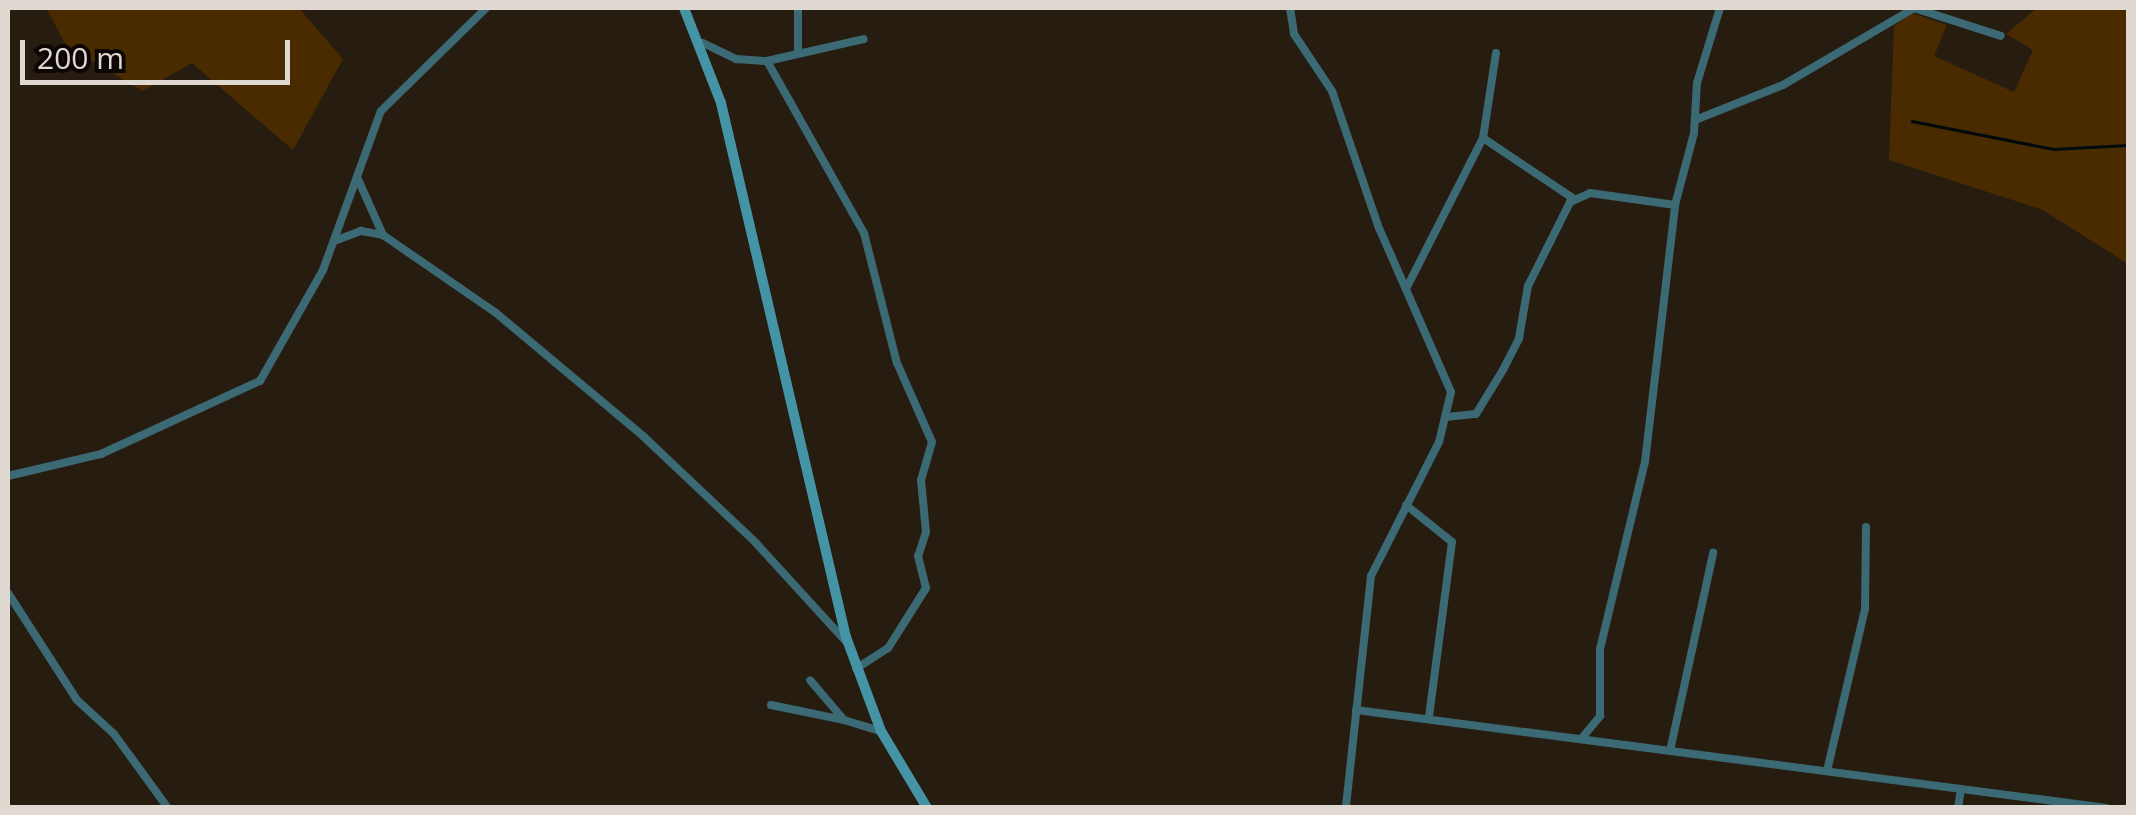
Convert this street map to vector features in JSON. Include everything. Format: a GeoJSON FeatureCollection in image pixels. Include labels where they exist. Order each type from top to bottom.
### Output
{"type":"FeatureCollection","features":[{"type":"Feature","properties":{"kind":"main road"},"geometry":{"type":"LineString","coordinates":[[684,8],[702,43],[856,669],[880,731],[928,808]]}},
{"type":"Feature","properties":{"kind":"street"},"geometry":{"type":"LineString","coordinates":[[8,476],[101,454],[248,390],[276,362],[336,240],[381,112],[486,8]]}},
{"type":"Feature","properties":{"kind":"street"},"geometry":{"type":"LineString","coordinates":[[798,8],[798,51]]}},
{"type":"Feature","properties":{"kind":"street"},"geometry":{"type":"LineString","coordinates":[[1290,8],[1294,34],[1332,90],[1379,228],[1407,287],[1423,336],[1448,381],[1446,417],[1371,576],[1346,808]]}},
{"type":"Feature","properties":{"kind":"street"},"geometry":{"type":"LineString","coordinates":[[1581,740],[1600,716],[1600,649],[1645,462],[1675,205],[1695,120],[1696,83],[1720,8]]}},
{"type":"Feature","properties":{"kind":"street"},"geometry":{"type":"LineString","coordinates":[[1695,120],[1783,85],[1914,8],[2001,36]]}},
{"type":"Feature","properties":{"kind":"street"},"geometry":{"type":"LineString","coordinates":[[702,43],[736,59],[767,61],[864,39]]}},
{"type":"Feature","properties":{"kind":"street"},"geometry":{"type":"LineString","coordinates":[[1407,287],[1483,138],[1496,53]]}},
{"type":"Feature","properties":{"kind":"street"},"geometry":{"type":"LineString","coordinates":[[767,61],[864,233],[896,363],[932,442],[921,480],[926,532],[918,556],[926,588],[888,648],[856,669]]}},
{"type":"Feature","properties":{"kind":"street"},"geometry":{"type":"LineString","coordinates":[[1483,138],[1574,199]]}},
{"type":"Feature","properties":{"kind":"street"},"geometry":{"type":"LineString","coordinates":[[357,176],[383,235]]}},
{"type":"Feature","properties":{"kind":"street"},"geometry":{"type":"LineString","coordinates":[[1446,417],[1476,414],[1504,370],[1518,338],[1528,286],[1574,199],[1590,193],[1675,205]]}},
{"type":"Feature","properties":{"kind":"street"},"geometry":{"type":"LineString","coordinates":[[336,240],[361,231],[383,235],[496,312],[643,436],[756,543],[849,645]]}},
{"type":"Feature","properties":{"kind":"street"},"geometry":{"type":"LineString","coordinates":[[1406,504],[1452,542],[1429,718]]}},
{"type":"Feature","properties":{"kind":"street"},"geometry":{"type":"LineString","coordinates":[[1827,771],[1865,609],[1866,527]]}},
{"type":"Feature","properties":{"kind":"street"},"geometry":{"type":"LineString","coordinates":[[1670,751],[1714,553]]}},
{"type":"Feature","properties":{"kind":"street"},"geometry":{"type":"LineString","coordinates":[[8,593],[77,700],[114,734],[168,808]]}},
{"type":"Feature","properties":{"kind":"street"},"geometry":{"type":"LineString","coordinates":[[810,680],[844,720]]}},
{"type":"Feature","properties":{"kind":"street"},"geometry":{"type":"LineString","coordinates":[[771,705],[880,731]]}},
{"type":"Feature","properties":{"kind":"street"},"geometry":{"type":"LineString","coordinates":[[1356,710],[2106,808]]}},
{"type":"Feature","properties":{"kind":"street"},"geometry":{"type":"LineString","coordinates":[[1958,808],[1961,790]]}},
{"type":"Feature","properties":{"kind":"shaded area"},"geometry":{"type":"Polygon","coordinates":[[[46,8],[299,8],[343,59],[293,150],[192,63],[143,91],[67,47],[46,8]]]}},
{"type":"Feature","properties":{"kind":"shaded area"},"geometry":{"type":"Polygon","coordinates":[[[2037,8],[2128,8],[2128,264],[2043,210],[1889,160],[1894,26],[1912,13],[1947,25],[1934,56],[2014,92],[2033,50],[2006,34],[2037,8]]]}},
{"type":"Feature","properties":{"kind":"waterway"},"geometry":{"type":"LineString","coordinates":[[1912,121],[2053,149],[2128,145]]}}]}
